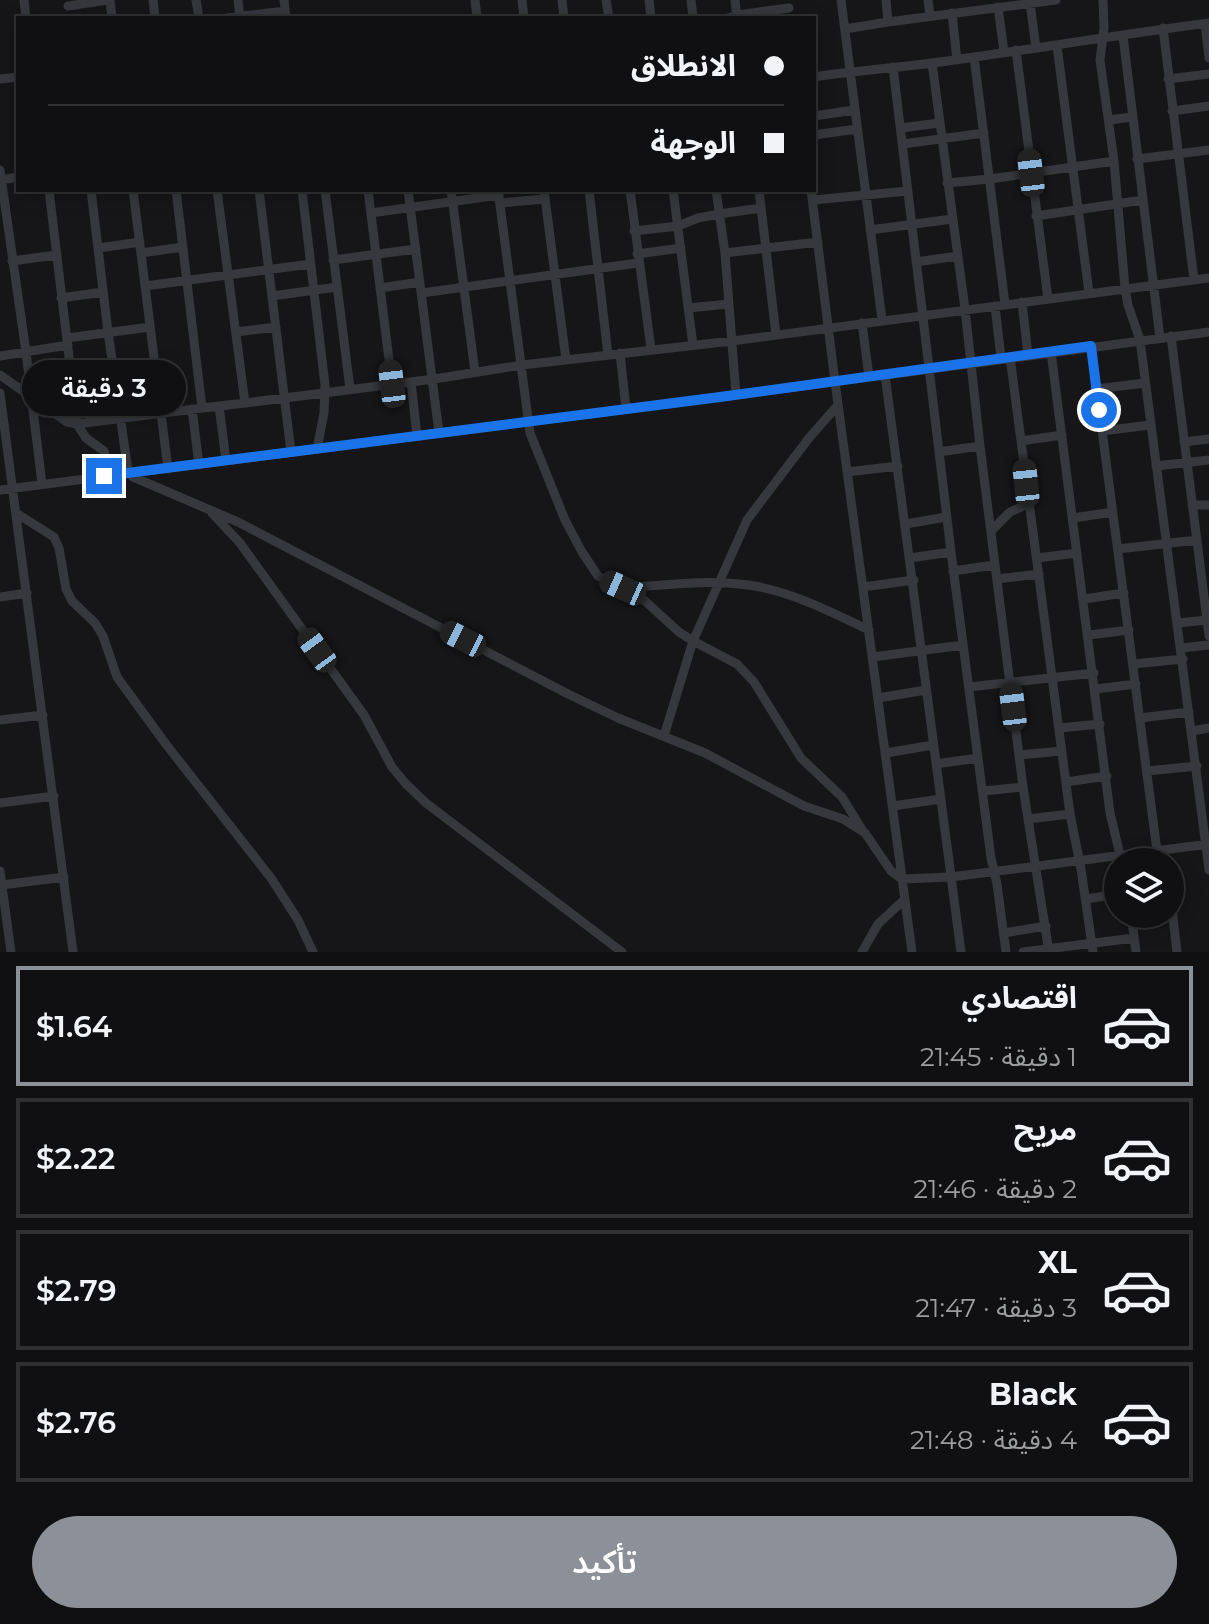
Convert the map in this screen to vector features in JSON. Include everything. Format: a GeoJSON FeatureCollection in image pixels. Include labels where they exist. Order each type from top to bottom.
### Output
{"type":"FeatureCollection","features":[{"type":"Feature","properties":{"kind":"street"},"geometry":{"type":"LineString","coordinates":[[68,3],[109,0]]}},
{"type":"Feature","properties":{"kind":"street"},"geometry":{"type":"LineString","coordinates":[[263,16],[286,15],[284,0]]}},
{"type":"Feature","properties":{"kind":"street"},"geometry":{"type":"LineString","coordinates":[[841,0],[882,320]]}},
{"type":"Feature","properties":{"kind":"street"},"geometry":{"type":"LineString","coordinates":[[886,0],[888,22]]}},
{"type":"Feature","properties":{"kind":"street"},"geometry":{"type":"LineString","coordinates":[[928,0],[930,16]]}},
{"type":"Feature","properties":{"kind":"street"},"geometry":{"type":"LineString","coordinates":[[845,29],[952,13],[971,5],[998,7],[1014,2],[1056,0]]}},
{"type":"Feature","properties":{"kind":"street"},"geometry":{"type":"LineString","coordinates":[[1103,0],[1100,60],[1119,204],[1125,288],[1140,340],[1209,869]]}},
{"type":"Feature","properties":{"kind":"street"},"geometry":{"type":"LineString","coordinates":[[1030,3],[1036,48]]}},
{"type":"Feature","properties":{"kind":"street"},"geometry":{"type":"LineString","coordinates":[[998,7],[1004,52]]}},
{"type":"Feature","properties":{"kind":"street"},"geometry":{"type":"LineString","coordinates":[[741,16],[789,9]]}},
{"type":"Feature","properties":{"kind":"street"},"geometry":{"type":"LineString","coordinates":[[952,13],[957,60]]}},
{"type":"Feature","properties":{"kind":"street"},"geometry":{"type":"LineString","coordinates":[[816,77],[957,60],[1207,23],[1209,58]]}},
{"type":"Feature","properties":{"kind":"street"},"geometry":{"type":"LineString","coordinates":[[1163,28],[1194,280]]}},
{"type":"Feature","properties":{"kind":"street"},"geometry":{"type":"LineString","coordinates":[[1123,36],[1160,338]]}},
{"type":"Feature","properties":{"kind":"street"},"geometry":{"type":"LineString","coordinates":[[1057,46],[1089,293]]}},
{"type":"Feature","properties":{"kind":"street"},"geometry":{"type":"LineString","coordinates":[[1016,50],[1048,299]]}},
{"type":"Feature","properties":{"kind":"street"},"geometry":{"type":"LineString","coordinates":[[974,57],[990,179],[1006,358],[1021,441],[1070,814],[1092,948]]}},
{"type":"Feature","properties":{"kind":"street"},"geometry":{"type":"LineString","coordinates":[[932,63],[1023,787],[1049,950]]}},
{"type":"Feature","properties":{"kind":"street"},"geometry":{"type":"LineString","coordinates":[[893,67],[946,517],[1006,952]]}},
{"type":"Feature","properties":{"kind":"street"},"geometry":{"type":"LineString","coordinates":[[1168,79],[1209,74]]}},
{"type":"Feature","properties":{"kind":"street"},"geometry":{"type":"LineString","coordinates":[[1172,111],[1209,106]]}},
{"type":"Feature","properties":{"kind":"street"},"geometry":{"type":"LineString","coordinates":[[816,116],[854,110]]}},
{"type":"Feature","properties":{"kind":"street"},"geometry":{"type":"LineString","coordinates":[[1109,120],[1132,117]]}},
{"type":"Feature","properties":{"kind":"street"},"geometry":{"type":"LineString","coordinates":[[901,128],[939,123]]}},
{"type":"Feature","properties":{"kind":"street"},"geometry":{"type":"LineString","coordinates":[[816,135],[857,129]]}},
{"type":"Feature","properties":{"kind":"street"},"geometry":{"type":"LineString","coordinates":[[903,144],[984,133]]}},
{"type":"Feature","properties":{"kind":"street"},"geometry":{"type":"LineString","coordinates":[[1137,159],[1209,150]]}},
{"type":"Feature","properties":{"kind":"street"},"geometry":{"type":"LineString","coordinates":[[947,183],[1114,161]]}},
{"type":"Feature","properties":{"kind":"street"},"geometry":{"type":"LineString","coordinates":[[1,175],[42,484]]}},
{"type":"Feature","properties":{"kind":"street"},"geometry":{"type":"LineString","coordinates":[[908,191],[865,196],[812,195],[912,952]]}},
{"type":"Feature","properties":{"kind":"street"},"geometry":{"type":"LineString","coordinates":[[49,192],[77,424],[83,435],[104,451],[104,476]]}},
{"type":"Feature","properties":{"kind":"street"},"geometry":{"type":"LineString","coordinates":[[91,192],[120,418],[129,473],[135,478],[238,522],[568,694],[705,753],[804,806],[843,819],[865,833]]}},
{"type":"Feature","properties":{"kind":"street"},"geometry":{"type":"LineString","coordinates":[[133,192],[168,469]]}},
{"type":"Feature","properties":{"kind":"street"},"geometry":{"type":"LineString","coordinates":[[176,192],[187,280],[199,465]]}},
{"type":"Feature","properties":{"kind":"street"},"geometry":{"type":"LineString","coordinates":[[217,192],[245,403]]}},
{"type":"Feature","properties":{"kind":"street"},"geometry":{"type":"LineString","coordinates":[[259,192],[291,452]]}},
{"type":"Feature","properties":{"kind":"street"},"geometry":{"type":"LineString","coordinates":[[302,192],[326,392],[317,449]]}},
{"type":"Feature","properties":{"kind":"street"},"geometry":{"type":"LineString","coordinates":[[325,192],[350,389]]}},
{"type":"Feature","properties":{"kind":"street"},"geometry":{"type":"LineString","coordinates":[[368,192],[392,384]]}},
{"type":"Feature","properties":{"kind":"street"},"geometry":{"type":"LineString","coordinates":[[408,192],[439,433]]}},
{"type":"Feature","properties":{"kind":"street"},"geometry":{"type":"LineString","coordinates":[[451,192],[475,372]]}},
{"type":"Feature","properties":{"kind":"street"},"geometry":{"type":"LineString","coordinates":[[589,192],[608,355]]}},
{"type":"Feature","properties":{"kind":"street"},"geometry":{"type":"LineString","coordinates":[[630,192],[651,349]]}},
{"type":"Feature","properties":{"kind":"street"},"geometry":{"type":"LineString","coordinates":[[673,192],[693,345]]}},
{"type":"Feature","properties":{"kind":"street"},"geometry":{"type":"LineString","coordinates":[[716,192],[725,253],[736,395]]}},
{"type":"Feature","properties":{"kind":"street"},"geometry":{"type":"LineString","coordinates":[[759,192],[776,335]]}},
{"type":"Feature","properties":{"kind":"street"},"geometry":{"type":"LineString","coordinates":[[371,213],[499,196],[545,194],[566,360]]}},
{"type":"Feature","properties":{"kind":"street"},"geometry":{"type":"LineString","coordinates":[[499,196],[532,442],[565,520],[598,576],[645,601],[693,641],[737,664],[754,682],[801,758],[842,797],[891,871],[902,879],[951,877],[1104,860]]}},
{"type":"Feature","properties":{"kind":"street"},"geometry":{"type":"LineString","coordinates":[[1036,216],[1143,200]]}},
{"type":"Feature","properties":{"kind":"street"},"geometry":{"type":"LineString","coordinates":[[634,231],[678,226],[698,218],[761,208]]}},
{"type":"Feature","properties":{"kind":"street"},"geometry":{"type":"LineString","coordinates":[[306,223],[328,219]]}},
{"type":"Feature","properties":{"kind":"street"},"geometry":{"type":"LineString","coordinates":[[870,230],[952,219]]}},
{"type":"Feature","properties":{"kind":"street"},"geometry":{"type":"LineString","coordinates":[[725,253],[818,242]]}},
{"type":"Feature","properties":{"kind":"street"},"geometry":{"type":"LineString","coordinates":[[99,248],[183,247]]}},
{"type":"Feature","properties":{"kind":"street"},"geometry":{"type":"LineString","coordinates":[[380,288],[464,288],[510,282],[599,269],[681,248]]}},
{"type":"Feature","properties":{"kind":"street"},"geometry":{"type":"LineString","coordinates":[[333,260],[416,249]]}},
{"type":"Feature","properties":{"kind":"street"},"geometry":{"type":"LineString","coordinates":[[12,261],[56,255]]}},
{"type":"Feature","properties":{"kind":"street"},"geometry":{"type":"LineString","coordinates":[[916,262],[957,256]]}},
{"type":"Feature","properties":{"kind":"street"},"geometry":{"type":"LineString","coordinates":[[145,286],[311,264]]}},
{"type":"Feature","properties":{"kind":"street"},"geometry":{"type":"LineString","coordinates":[[0,375],[67,422],[77,424],[1209,278]]}},
{"type":"Feature","properties":{"kind":"street"},"geometry":{"type":"LineString","coordinates":[[272,296],[337,287]]}},
{"type":"Feature","properties":{"kind":"street"},"geometry":{"type":"LineString","coordinates":[[61,298],[103,292]]}},
{"type":"Feature","properties":{"kind":"street"},"geometry":{"type":"LineString","coordinates":[[1022,302],[1028,355]]}},
{"type":"Feature","properties":{"kind":"street"},"geometry":{"type":"LineString","coordinates":[[688,308],[729,304]]}},
{"type":"Feature","properties":{"kind":"street"},"geometry":{"type":"LineString","coordinates":[[862,323],[869,377]]}},
{"type":"Feature","properties":{"kind":"street"},"geometry":{"type":"LineString","coordinates":[[0,356],[108,332],[150,327]]}},
{"type":"Feature","properties":{"kind":"street"},"geometry":{"type":"LineString","coordinates":[[236,332],[276,327]]}},
{"type":"Feature","properties":{"kind":"street"},"geometry":{"type":"LineString","coordinates":[[0,490],[1209,332]]}},
{"type":"Feature","properties":{"kind":"street"},"geometry":{"type":"LineString","coordinates":[[1171,336],[1209,636]]}},
{"type":"Feature","properties":{"kind":"street"},"geometry":{"type":"LineString","coordinates":[[1091,346],[1147,771],[1161,848]]}},
{"type":"Feature","properties":{"kind":"street"},"geometry":{"type":"LineString","coordinates":[[1051,352],[1110,813],[1118,848]]}},
{"type":"Feature","properties":{"kind":"street"},"geometry":{"type":"LineString","coordinates":[[620,353],[626,409]]}},
{"type":"Feature","properties":{"kind":"street"},"geometry":{"type":"LineString","coordinates":[[885,375],[961,952]]}},
{"type":"Feature","properties":{"kind":"street"},"geometry":{"type":"LineString","coordinates":[[411,382],[417,436]]}},
{"type":"Feature","properties":{"kind":"street"},"geometry":{"type":"LineString","coordinates":[[1096,389],[1145,383]]}},
{"type":"Feature","properties":{"kind":"street"},"geometry":{"type":"LineString","coordinates":[[0,393],[73,952]]}},
{"type":"Feature","properties":{"kind":"street"},"geometry":{"type":"LineString","coordinates":[[664,736],[693,641],[752,511],[838,405]]}},
{"type":"Feature","properties":{"kind":"street"},"geometry":{"type":"LineString","coordinates":[[219,406],[226,461]]}},
{"type":"Feature","properties":{"kind":"street"},"geometry":{"type":"LineString","coordinates":[[1102,431],[1150,425]]}},
{"type":"Feature","properties":{"kind":"street"},"geometry":{"type":"LineString","coordinates":[[1021,441],[1062,435]]}},
{"type":"Feature","properties":{"kind":"street"},"geometry":{"type":"LineString","coordinates":[[1184,442],[1209,439]]}},
{"type":"Feature","properties":{"kind":"street"},"geometry":{"type":"LineString","coordinates":[[939,452],[980,446]]}},
{"type":"Feature","properties":{"kind":"street"},"geometry":{"type":"LineString","coordinates":[[1156,466],[1209,460]]}},
{"type":"Feature","properties":{"kind":"street"},"geometry":{"type":"LineString","coordinates":[[847,472],[898,466]]}},
{"type":"Feature","properties":{"kind":"street"},"geometry":{"type":"LineString","coordinates":[[991,531],[1010,512],[1028,504]]}},
{"type":"Feature","properties":{"kind":"street"},"geometry":{"type":"LineString","coordinates":[[1192,505],[1209,505]]}},
{"type":"Feature","properties":{"kind":"street"},"geometry":{"type":"LineString","coordinates":[[210,511],[240,543],[364,715],[392,767],[406,784],[426,803],[622,952]]}},
{"type":"Feature","properties":{"kind":"street"},"geometry":{"type":"LineString","coordinates":[[1073,518],[1113,512]]}},
{"type":"Feature","properties":{"kind":"street"},"geometry":{"type":"LineString","coordinates":[[16,513],[54,537],[69,596],[103,636],[117,677],[271,878],[298,920],[313,952]]}},
{"type":"Feature","properties":{"kind":"street"},"geometry":{"type":"LineString","coordinates":[[906,524],[946,517]]}},
{"type":"Feature","properties":{"kind":"street"},"geometry":{"type":"LineString","coordinates":[[1118,549],[1197,540]]}},
{"type":"Feature","properties":{"kind":"street"},"geometry":{"type":"LineString","coordinates":[[910,558],[951,552]]}},
{"type":"Feature","properties":{"kind":"street"},"geometry":{"type":"LineString","coordinates":[[1037,558],[1077,553]]}},
{"type":"Feature","properties":{"kind":"street"},"geometry":{"type":"LineString","coordinates":[[953,571],[994,565]]}},
{"type":"Feature","properties":{"kind":"street"},"geometry":{"type":"LineString","coordinates":[[997,579],[1039,574]]}},
{"type":"Feature","properties":{"kind":"street"},"geometry":{"type":"LineString","coordinates":[[863,587],[914,580]]}},
{"type":"Feature","properties":{"kind":"street"},"geometry":{"type":"LineString","coordinates":[[623,588],[717,583],[749,585],[799,598],[869,630]]}},
{"type":"Feature","properties":{"kind":"street"},"geometry":{"type":"LineString","coordinates":[[0,597],[27,593]]}},
{"type":"Feature","properties":{"kind":"street"},"geometry":{"type":"LineString","coordinates":[[1084,599],[1124,593]]}},
{"type":"Feature","properties":{"kind":"street"},"geometry":{"type":"LineString","coordinates":[[1178,623],[1207,620]]}},
{"type":"Feature","properties":{"kind":"street"},"geometry":{"type":"LineString","coordinates":[[1089,635],[1129,630]]}},
{"type":"Feature","properties":{"kind":"street"},"geometry":{"type":"LineString","coordinates":[[873,657],[963,645]]}},
{"type":"Feature","properties":{"kind":"street"},"geometry":{"type":"LineString","coordinates":[[1181,648],[1209,645]]}},
{"type":"Feature","properties":{"kind":"street"},"geometry":{"type":"LineString","coordinates":[[1133,664],[1183,659]]}},
{"type":"Feature","properties":{"kind":"street"},"geometry":{"type":"LineString","coordinates":[[969,687],[1094,673]]}},
{"type":"Feature","properties":{"kind":"street"},"geometry":{"type":"LineString","coordinates":[[1096,689],[1136,684]]}},
{"type":"Feature","properties":{"kind":"street"},"geometry":{"type":"LineString","coordinates":[[878,698],[926,690]]}},
{"type":"Feature","properties":{"kind":"street"},"geometry":{"type":"LineString","coordinates":[[1140,718],[1189,712]]}},
{"type":"Feature","properties":{"kind":"street"},"geometry":{"type":"LineString","coordinates":[[0,720],[43,715]]}},
{"type":"Feature","properties":{"kind":"street"},"geometry":{"type":"LineString","coordinates":[[1059,728],[1100,724]]}},
{"type":"Feature","properties":{"kind":"street"},"geometry":{"type":"LineString","coordinates":[[1192,731],[1209,728]]}},
{"type":"Feature","properties":{"kind":"street"},"geometry":{"type":"LineString","coordinates":[[886,753],[933,745]]}},
{"type":"Feature","properties":{"kind":"street"},"geometry":{"type":"LineString","coordinates":[[1019,755],[1062,751]]}},
{"type":"Feature","properties":{"kind":"street"},"geometry":{"type":"LineString","coordinates":[[936,764],[978,758]]}},
{"type":"Feature","properties":{"kind":"street"},"geometry":{"type":"LineString","coordinates":[[1147,771],[1197,766]]}},
{"type":"Feature","properties":{"kind":"street"},"geometry":{"type":"LineString","coordinates":[[1066,782],[1107,776]]}},
{"type":"Feature","properties":{"kind":"street"},"geometry":{"type":"LineString","coordinates":[[983,791],[1023,787]]}},
{"type":"Feature","properties":{"kind":"street"},"geometry":{"type":"LineString","coordinates":[[0,803],[54,796]]}},
{"type":"Feature","properties":{"kind":"street"},"geometry":{"type":"LineString","coordinates":[[893,806],[941,799]]}},
{"type":"Feature","properties":{"kind":"street"},"geometry":{"type":"LineString","coordinates":[[1028,819],[1070,814]]}},
{"type":"Feature","properties":{"kind":"street"},"geometry":{"type":"LineString","coordinates":[[1176,848],[1207,844]]}},
{"type":"Feature","properties":{"kind":"street"},"geometry":{"type":"LineString","coordinates":[[0,871],[3,924],[11,952]]}},
{"type":"Feature","properties":{"kind":"street"},"geometry":{"type":"LineString","coordinates":[[2,885],[64,877]]}},
{"type":"Feature","properties":{"kind":"street"},"geometry":{"type":"LineString","coordinates":[[1086,899],[1104,896]]}},
{"type":"Feature","properties":{"kind":"street"},"geometry":{"type":"LineString","coordinates":[[862,952],[878,924],[905,899]]}},
{"type":"Feature","properties":{"kind":"street"},"geometry":{"type":"LineString","coordinates":[[1004,933],[1046,926]]}},
{"type":"Feature","properties":{"kind":"street"},"geometry":{"type":"LineString","coordinates":[[1133,928],[1136,952]]}},
{"type":"Feature","properties":{"kind":"street"},"geometry":{"type":"LineString","coordinates":[[1174,928],[1177,952]]}},
{"type":"Feature","properties":{"kind":"street"},"geometry":{"type":"LineString","coordinates":[[1023,952],[1092,948],[1134,938]]}},
{"type":"Feature","properties":{"kind":"route"},"geometry":{"type":"LineString","coordinates":[[104,476],[1091,346],[1099,410]]}}]}
